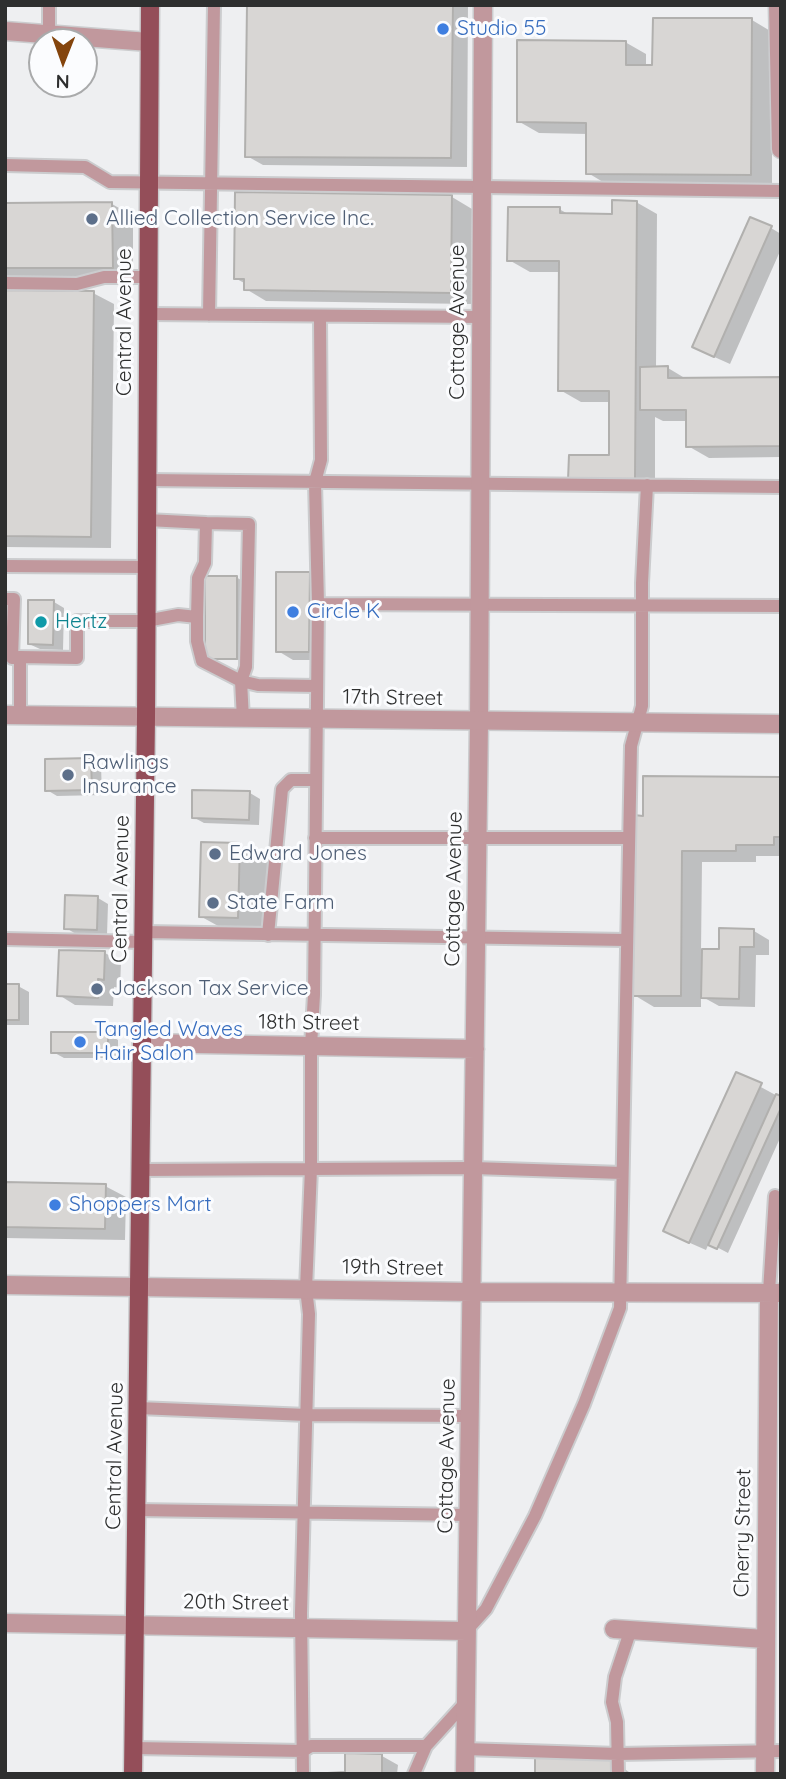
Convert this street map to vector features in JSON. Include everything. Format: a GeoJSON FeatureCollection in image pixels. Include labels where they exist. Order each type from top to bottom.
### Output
{"type":"FeatureCollection","features":[{"type":"Feature","properties":{"kind":"main road","name":"Central Avenue"},"geometry":{"type":"LineString","coordinates":[[133,1774],[146,717],[149,5]]}},
{"type":"Feature","properties":{"kind":"street","name":"Cottage Avenue"},"geometry":{"type":"LineString","coordinates":[[465,1774],[478,839],[483,5]]}},
{"type":"Feature","properties":{"kind":"street"},"geometry":{"type":"LineString","coordinates":[[778,5],[781,149]]}},
{"type":"Feature","properties":{"kind":"street"},"geometry":{"type":"LineString","coordinates":[[5,31],[28,33]]}},
{"type":"Feature","properties":{"kind":"street"},"geometry":{"type":"LineString","coordinates":[[98,38],[149,42]]}},
{"type":"Feature","properties":{"kind":"street","name":"17th Street"},"geometry":{"type":"LineString","coordinates":[[12,715],[781,724]]}},
{"type":"Feature","properties":{"kind":"street","name":"18th Street"},"geometry":{"type":"LineString","coordinates":[[142,1043],[475,1049]]}},
{"type":"Feature","properties":{"kind":"street","name":"19th Street"},"geometry":{"type":"LineString","coordinates":[[5,1285],[472,1292],[775,1292]]}},
{"type":"Feature","properties":{"kind":"street","name":"Cherry Street"},"geometry":{"type":"LineString","coordinates":[[765,1774],[773,1751],[765,1639],[773,1518],[775,1292]]}},
{"type":"Feature","properties":{"kind":"street","name":"20th Street"},"geometry":{"type":"LineString","coordinates":[[5,1623],[466,1631]]}},
{"type":"Feature","properties":{"kind":"street"},"geometry":{"type":"LineString","coordinates":[[622,1629],[765,1639]]}},
{"type":"Feature","properties":{"kind":"lane"},"geometry":{"type":"LineString","coordinates":[[49,5],[49,28]]}},
{"type":"Feature","properties":{"kind":"lane"},"geometry":{"type":"LineString","coordinates":[[209,315],[214,5]]}},
{"type":"Feature","properties":{"kind":"lane"},"geometry":{"type":"LineString","coordinates":[[5,165],[85,167],[110,182],[781,191]]}},
{"type":"Feature","properties":{"kind":"lane"},"geometry":{"type":"LineString","coordinates":[[5,283],[77,284],[104,277],[148,277]]}},
{"type":"Feature","properties":{"kind":"lane"},"geometry":{"type":"LineString","coordinates":[[148,314],[481,317]]}},
{"type":"Feature","properties":{"kind":"lane"},"geometry":{"type":"LineString","coordinates":[[303,1774],[304,1511],[309,1304],[306,1289],[311,1169],[318,604],[315,482],[321,460],[320,317]]}},
{"type":"Feature","properties":{"kind":"lane"},"geometry":{"type":"LineString","coordinates":[[147,480],[781,487]]}},
{"type":"Feature","properties":{"kind":"lane"},"geometry":{"type":"LineString","coordinates":[[466,1631],[486,1609],[535,1516],[584,1404],[620,1308],[631,746],[642,706],[642,604],[647,485]]}},
{"type":"Feature","properties":{"kind":"lane"},"geometry":{"type":"LineString","coordinates":[[147,520],[249,524],[246,667],[241,681],[243,719]]}},
{"type":"Feature","properties":{"kind":"lane"},"geometry":{"type":"LineString","coordinates":[[206,523],[205,563],[198,578],[197,641],[202,661],[241,681],[316,686]]}},
{"type":"Feature","properties":{"kind":"lane"},"geometry":{"type":"LineString","coordinates":[[5,566],[147,567]]}},
{"type":"Feature","properties":{"kind":"lane"},"geometry":{"type":"LineString","coordinates":[[5,598],[13,599],[12,658],[76,658],[77,621],[146,621],[178,615],[197,617]]}},
{"type":"Feature","properties":{"kind":"lane"},"geometry":{"type":"LineString","coordinates":[[318,604],[781,606]]}},
{"type":"Feature","properties":{"kind":"lane"},"geometry":{"type":"LineString","coordinates":[[12,715],[20,657]]}},
{"type":"Feature","properties":{"kind":"lane"},"geometry":{"type":"LineString","coordinates":[[268,935],[282,789],[291,780],[314,780]]}},
{"type":"Feature","properties":{"kind":"lane"},"geometry":{"type":"LineString","coordinates":[[315,838],[628,838]]}},
{"type":"Feature","properties":{"kind":"lane"},"geometry":{"type":"LineString","coordinates":[[5,939],[268,935],[626,940]]}},
{"type":"Feature","properties":{"kind":"lane"},"geometry":{"type":"LineString","coordinates":[[141,1170],[474,1168],[622,1173]]}},
{"type":"Feature","properties":{"kind":"lane"},"geometry":{"type":"LineString","coordinates":[[775,1196],[775,1292]]}},
{"type":"Feature","properties":{"kind":"lane"},"geometry":{"type":"LineString","coordinates":[[138,1408],[307,1415],[470,1416]]}},
{"type":"Feature","properties":{"kind":"lane"},"geometry":{"type":"LineString","coordinates":[[137,1510],[468,1515]]}},
{"type":"Feature","properties":{"kind":"lane"},"geometry":{"type":"LineString","coordinates":[[618,1774],[612,1702],[622,1629]]}},
{"type":"Feature","properties":{"kind":"lane"},"geometry":{"type":"LineString","coordinates":[[414,1774],[426,1746],[466,1702]]}},
{"type":"Feature","properties":{"kind":"lane"},"geometry":{"type":"LineString","coordinates":[[134,1748],[303,1751],[311,1746],[426,1746]]}},
{"type":"Feature","properties":{"kind":"lane"},"geometry":{"type":"LineString","coordinates":[[465,1749],[618,1754],[773,1751]]}},
{"type":"Feature","properties":{"kind":"building"},"geometry":{"type":"Polygon","coordinates":[[[247,5],[453,5],[451,158],[245,157],[247,5]]]}},
{"type":"Feature","properties":{"kind":"building"},"geometry":{"type":"Polygon","coordinates":[[[653,18],[752,18],[751,175],[586,174],[586,123],[517,122],[517,40],[626,41],[626,65],[652,65],[653,18]]]}},
{"type":"Feature","properties":{"kind":"building"},"geometry":{"type":"Polygon","coordinates":[[[235,192],[452,195],[451,293],[244,290],[244,279],[234,279],[235,192]]]}},
{"type":"Feature","properties":{"kind":"building"},"geometry":{"type":"Polygon","coordinates":[[[612,200],[637,201],[635,480],[568,480],[569,455],[609,455],[609,391],[558,391],[559,261],[507,261],[508,207],[560,207],[560,213],[612,214],[612,200]]]}},
{"type":"Feature","properties":{"kind":"building"},"geometry":{"type":"Polygon","coordinates":[[[112,202],[113,268],[5,268],[5,203],[112,202]]]}},
{"type":"Feature","properties":{"kind":"building"},"geometry":{"type":"Polygon","coordinates":[[[750,217],[772,226],[714,357],[692,347],[750,217]]]}},
{"type":"Feature","properties":{"kind":"building"},"geometry":{"type":"Polygon","coordinates":[[[5,290],[94,291],[91,537],[5,536],[5,290]]]}},
{"type":"Feature","properties":{"kind":"building"},"geometry":{"type":"Polygon","coordinates":[[[668,366],[668,378],[781,377],[781,446],[686,447],[686,410],[640,410],[640,367],[668,366]]]}},
{"type":"Feature","properties":{"kind":"building","name":"Circle K"},"geometry":{"type":"Polygon","coordinates":[[[276,572],[310,572],[309,652],[276,652],[276,572]]]}},
{"type":"Feature","properties":{"kind":"building"},"geometry":{"type":"Polygon","coordinates":[[[205,576],[237,576],[237,659],[205,659],[205,576]]]}},
{"type":"Feature","properties":{"kind":"building","name":"Hertz"},"geometry":{"type":"Polygon","coordinates":[[[28,600],[54,600],[53,645],[28,644],[28,600]]]}},
{"type":"Feature","properties":{"kind":"building","name":"Rawlings Insurance"},"geometry":{"type":"Polygon","coordinates":[[[91,758],[92,790],[45,791],[45,759],[91,758]]]}},
{"type":"Feature","properties":{"kind":"building"},"geometry":{"type":"Polygon","coordinates":[[[643,776],[781,777],[781,837],[774,837],[774,845],[736,845],[736,851],[682,851],[681,996],[632,996],[634,815],[643,816],[643,776]]]}},
{"type":"Feature","properties":{"kind":"building"},"geometry":{"type":"Polygon","coordinates":[[[192,790],[250,791],[249,820],[192,818],[192,790]]]}},
{"type":"Feature","properties":{"kind":"building"},"geometry":{"type":"Polygon","coordinates":[[[201,842],[240,843],[238,918],[199,917],[201,842]]]}},
{"type":"Feature","properties":{"kind":"building"},"geometry":{"type":"Polygon","coordinates":[[[65,895],[98,896],[97,930],[64,929],[65,895]]]}},
{"type":"Feature","properties":{"kind":"building"},"geometry":{"type":"Polygon","coordinates":[[[719,928],[754,929],[754,947],[740,947],[739,999],[701,998],[702,949],[719,949],[719,928]]]}},
{"type":"Feature","properties":{"kind":"building"},"geometry":{"type":"Polygon","coordinates":[[[59,950],[105,951],[104,980],[98,979],[98,998],[57,996],[59,950]]]}},
{"type":"Feature","properties":{"kind":"building"},"geometry":{"type":"Polygon","coordinates":[[[5,984],[19,984],[19,1020],[5,1020],[5,984]]]}},
{"type":"Feature","properties":{"kind":"building","name":"Tangled Waves Hair Salon"},"geometry":{"type":"Polygon","coordinates":[[[51,1032],[108,1032],[108,1053],[51,1053],[51,1032]]]}},
{"type":"Feature","properties":{"kind":"building"},"geometry":{"type":"Polygon","coordinates":[[[736,1072],[762,1083],[689,1243],[663,1231],[736,1072]]]}},
{"type":"Feature","properties":{"kind":"building"},"geometry":{"type":"Polygon","coordinates":[[[776,1094],[781,1096],[781,1108],[717,1249],[708,1245],[776,1094]]]}},
{"type":"Feature","properties":{"kind":"building","name":"Shoppers Mart"},"geometry":{"type":"Polygon","coordinates":[[[5,1182],[106,1184],[105,1229],[5,1227],[5,1182]]]}},
{"type":"Feature","properties":{"kind":"building"},"geometry":{"type":"Polygon","coordinates":[[[345,1753],[382,1754],[382,1774],[310,1774],[345,1772],[345,1753]]]}},
{"type":"Feature","properties":{"kind":"building"},"geometry":{"type":"Polygon","coordinates":[[[535,1757],[612,1758],[612,1774],[535,1774],[535,1757]]]}},
{"type":"Feature","properties":{"kind":"place","name":"Studio 55"},"geometry":{"type":"Point","coordinates":[443,29]}},
{"type":"Feature","properties":{"kind":"place","name":"Allied Collection Service Inc."},"geometry":{"type":"Point","coordinates":[92,219]}},
{"type":"Feature","properties":{"kind":"place","name":"Circle K"},"geometry":{"type":"Point","coordinates":[293,612]}},
{"type":"Feature","properties":{"kind":"place","name":"Hertz"},"geometry":{"type":"Point","coordinates":[41,622]}},
{"type":"Feature","properties":{"kind":"place","name":"Rawlings Insurance"},"geometry":{"type":"Point","coordinates":[68,775]}},
{"type":"Feature","properties":{"kind":"place","name":"Edward Jones"},"geometry":{"type":"Point","coordinates":[215,854]}},
{"type":"Feature","properties":{"kind":"place","name":"State Farm"},"geometry":{"type":"Point","coordinates":[213,903]}},
{"type":"Feature","properties":{"kind":"place","name":"Jackson Tax Service"},"geometry":{"type":"Point","coordinates":[97,989]}},
{"type":"Feature","properties":{"kind":"place","name":"Tangled Waves Hair Salon"},"geometry":{"type":"Point","coordinates":[80,1042]}},
{"type":"Feature","properties":{"kind":"place","name":"Shoppers Mart"},"geometry":{"type":"Point","coordinates":[55,1205]}}]}
